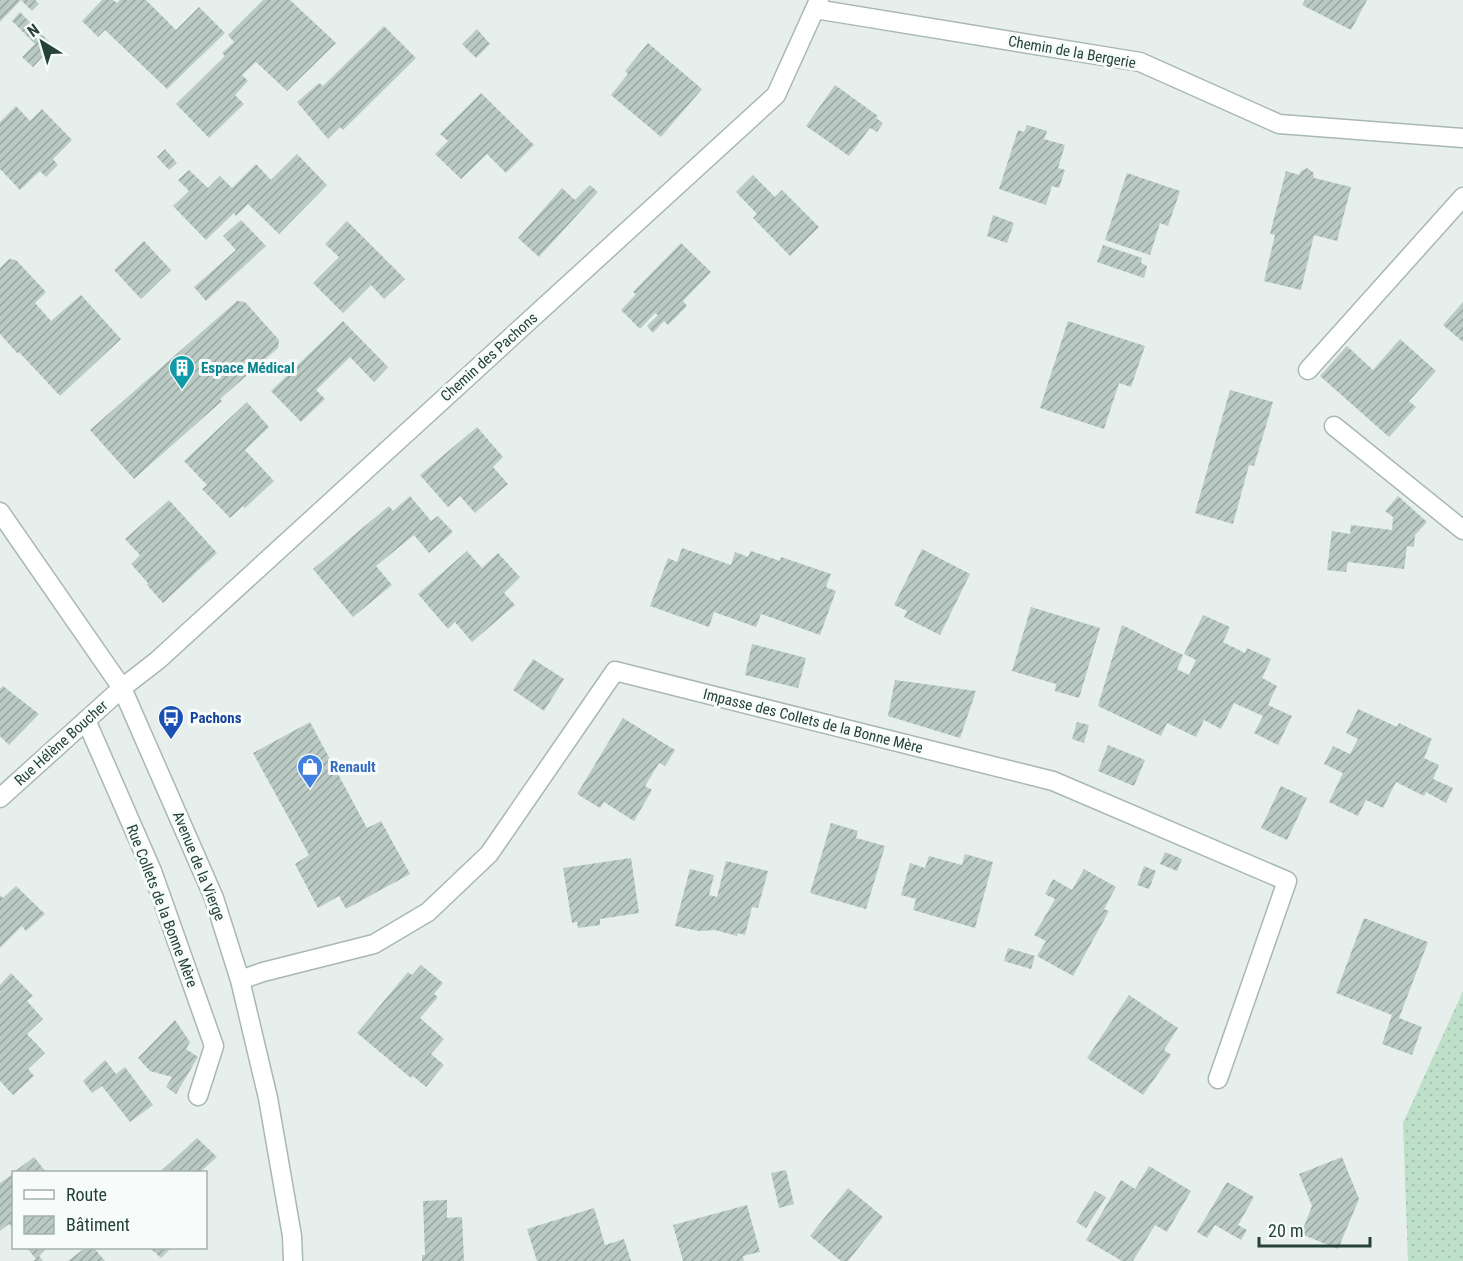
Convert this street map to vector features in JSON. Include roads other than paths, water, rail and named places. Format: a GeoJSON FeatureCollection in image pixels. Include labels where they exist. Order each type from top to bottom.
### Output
{"type":"FeatureCollection","features":[{"type":"Feature","properties":{"kind":"street","name":"Chemin de la Bergerie"},"geometry":{"type":"LineString","coordinates":[[817,5],[1140,62],[1279,124],[1463,138]]}},
{"type":"Feature","properties":{"kind":"street","name":"Chemin des Pachons"},"geometry":{"type":"LineString","coordinates":[[122,688],[158,660],[776,95],[817,5]]}},
{"type":"Feature","properties":{"kind":"street"},"geometry":{"type":"LineString","coordinates":[[1308,370],[1463,197]]}},
{"type":"Feature","properties":{"kind":"street"},"geometry":{"type":"LineString","coordinates":[[1334,426],[1463,530]]}},
{"type":"Feature","properties":{"kind":"street","name":"Avenue de la Vierge"},"geometry":{"type":"LineString","coordinates":[[0,512],[122,688],[214,898],[240,980],[268,1098],[292,1236],[293,1261]]}},
{"type":"Feature","properties":{"kind":"street","name":"Impasse des Collets de la Bonne Mère"},"geometry":{"type":"LineString","coordinates":[[240,980],[374,944],[428,912],[489,854],[615,671],[1053,781],[1287,881],[1218,1078]]}},
{"type":"Feature","properties":{"kind":"street","name":"Rue Hélène Boucher"},"geometry":{"type":"LineString","coordinates":[[0,798],[122,688]]}},
{"type":"Feature","properties":{"kind":"street","name":"Rue Collets de la Bonne Mère"},"geometry":{"type":"LineString","coordinates":[[86,720],[152,871],[214,1046],[198,1096]]}},
{"type":"Feature","properties":{"kind":"place","name":"Espace Médical"},"geometry":{"type":"Point","coordinates":[182,391]}},
{"type":"Feature","properties":{"kind":"place","name":"Pachons"},"geometry":{"type":"Point","coordinates":[171,741]}},
{"type":"Feature","properties":{"kind":"place","name":"Renault"},"geometry":{"type":"Point","coordinates":[310,790]}}]}
